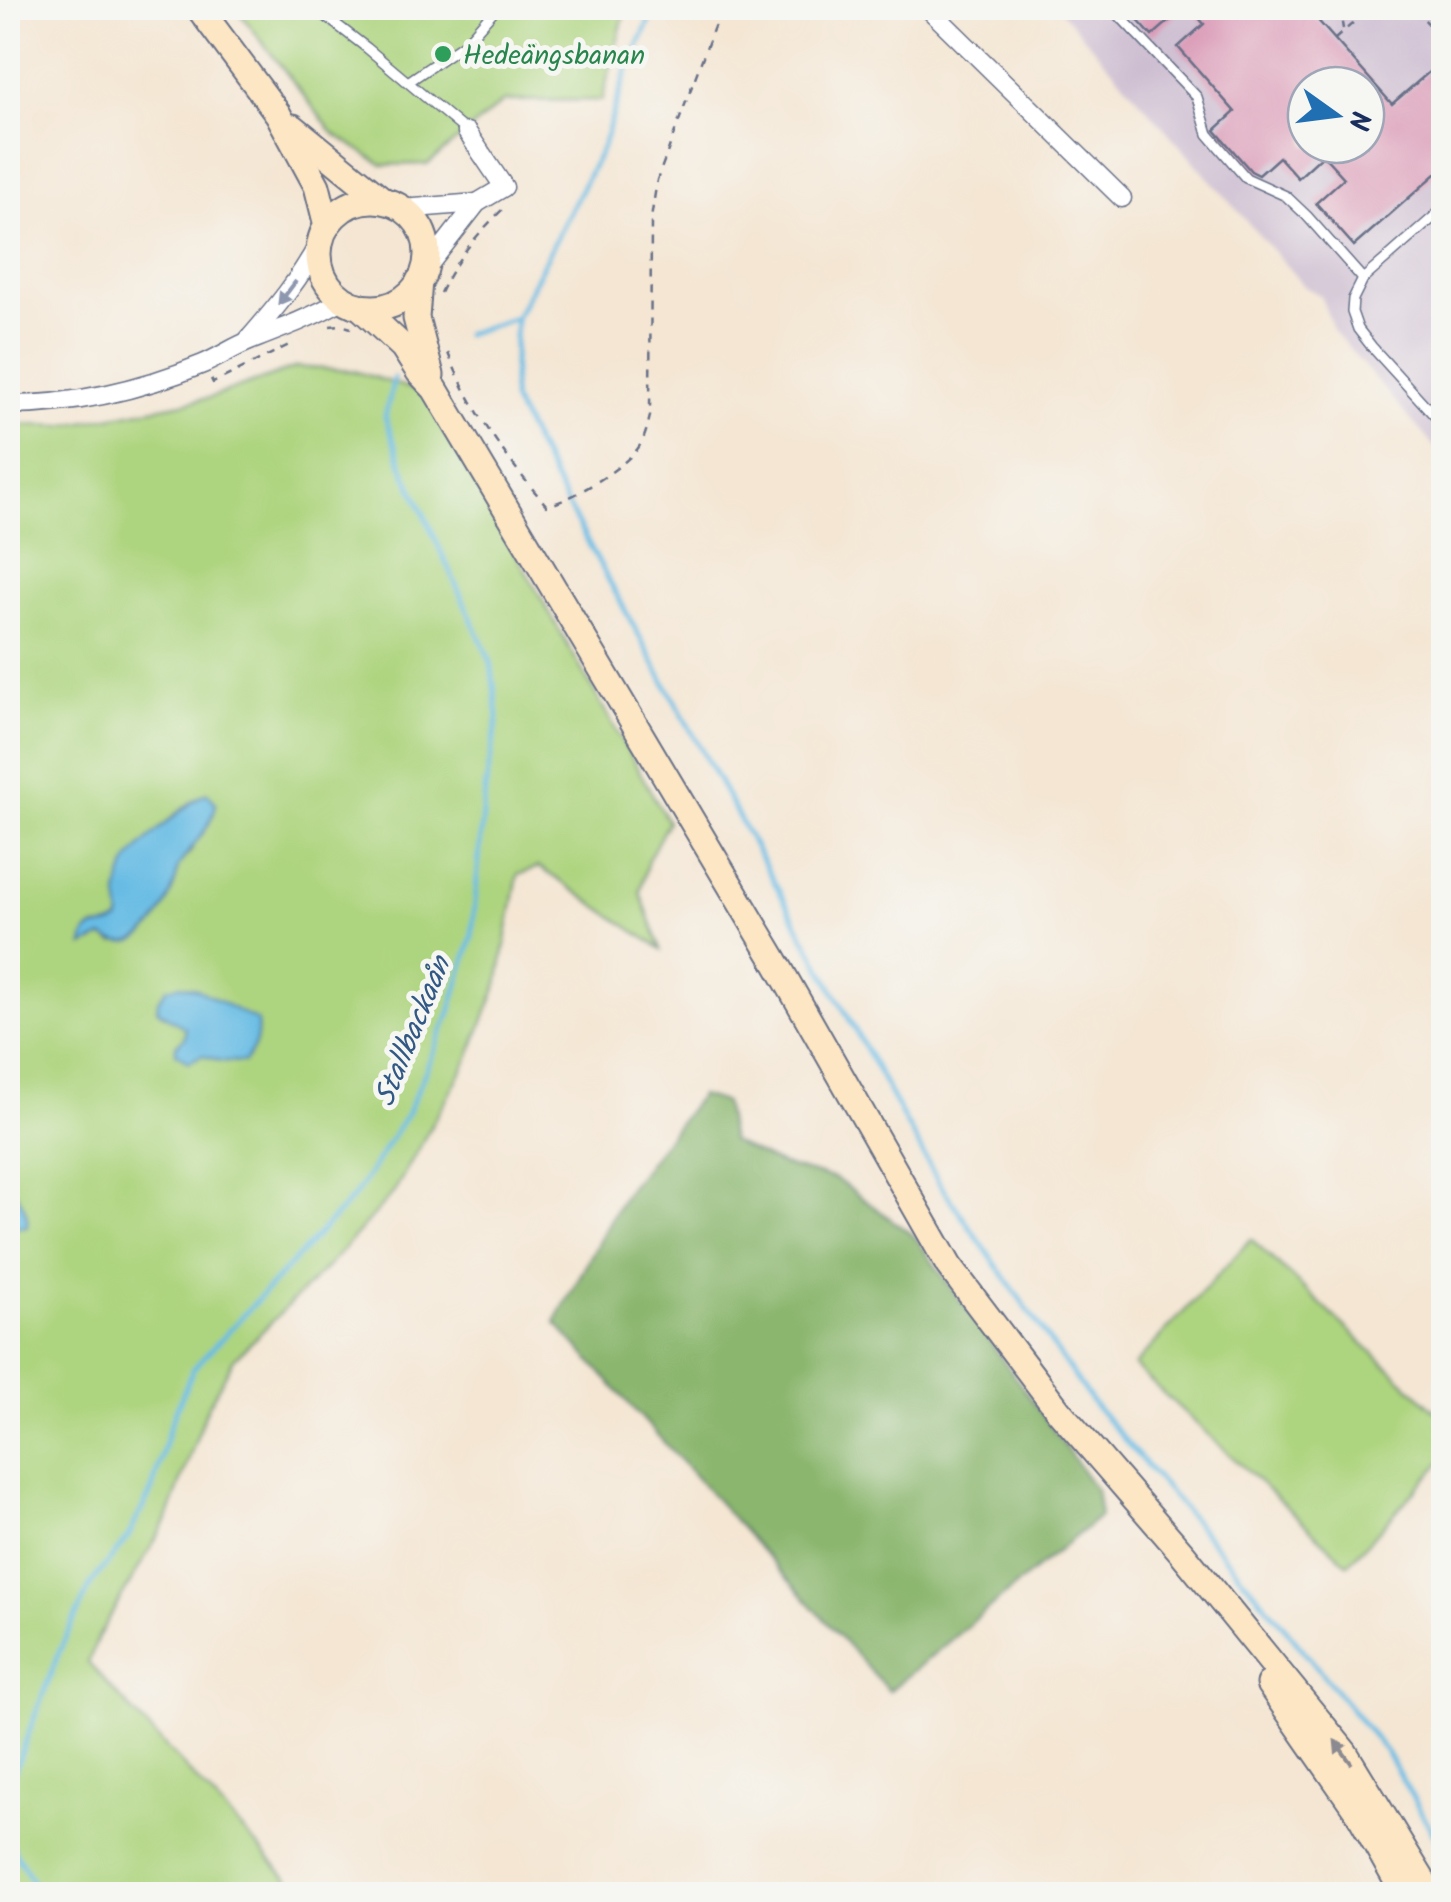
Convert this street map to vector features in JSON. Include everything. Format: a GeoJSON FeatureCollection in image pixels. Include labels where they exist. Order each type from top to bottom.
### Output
{"type":"FeatureCollection","features":[{"type":"Feature","properties":{"kind":"street"},"geometry":{"type":"LineString","coordinates":[[199,8],[278,114],[318,186],[323,234],[319,258],[331,288],[352,311],[403,348],[435,389],[773,956],[949,1266],[1059,1410],[1183,1554],[1345,1753],[1424,1891]]}},
{"type":"Feature","properties":{"kind":"street"},"geometry":{"type":"LineString","coordinates":[[928,8],[1122,198]]}},
{"type":"Feature","properties":{"kind":"street"},"geometry":{"type":"LineString","coordinates":[[278,114],[415,221],[424,236],[427,254],[416,318],[435,389]]}},
{"type":"Feature","properties":{"kind":"street"},"geometry":{"type":"LineString","coordinates":[[8,406],[75,400],[164,379],[248,341],[352,311],[394,304],[408,294],[477,203],[504,187],[467,132]]}},
{"type":"Feature","properties":{"kind":"street"},"geometry":{"type":"LineString","coordinates":[[248,341],[309,263],[338,213],[352,204],[368,200],[393,205],[477,203]]}},
{"type":"Feature","properties":{"kind":"lane"},"geometry":{"type":"LineString","coordinates":[[316,8],[467,132]]}},
{"type":"Feature","properties":{"kind":"lane"},"geometry":{"type":"LineString","coordinates":[[408,82],[466,43],[496,8]]}},
{"type":"Feature","properties":{"kind":"lane"},"geometry":{"type":"LineString","coordinates":[[1112,8],[1197,98],[1208,134],[1246,178],[1286,196],[1363,279]]}},
{"type":"Feature","properties":{"kind":"lane"},"geometry":{"type":"LineString","coordinates":[[1444,208],[1363,279],[1353,299],[1352,312],[1358,329],[1444,426]]}},
{"type":"Feature","properties":{"kind":"path"},"geometry":{"type":"LineString","coordinates":[[444,342],[458,378],[493,438],[547,506],[576,495],[635,452],[646,434],[650,416],[651,218],[657,180],[721,8]]}},
{"type":"Feature","properties":{"kind":"path"},"geometry":{"type":"LineString","coordinates":[[1336,8],[1344,31]]}},
{"type":"Feature","properties":{"kind":"path"},"geometry":{"type":"LineString","coordinates":[[1334,39],[1370,8]]}},
{"type":"Feature","properties":{"kind":"path"},"geometry":{"type":"LineString","coordinates":[[1414,8],[1444,40]]}},
{"type":"Feature","properties":{"kind":"path"},"geometry":{"type":"LineString","coordinates":[[416,318],[435,307],[456,262],[476,235],[512,201],[504,187]]}},
{"type":"Feature","properties":{"kind":"path"},"geometry":{"type":"LineString","coordinates":[[320,329],[340,325],[352,311]]}},
{"type":"Feature","properties":{"kind":"path"},"geometry":{"type":"LineString","coordinates":[[205,363],[213,383],[302,339]]}},
{"type":"Feature","properties":{"kind":"shaded area"},"geometry":{"type":"Polygon","coordinates":[[[1058,8],[1443,8],[1443,457],[1334,331],[1320,295],[1305,287],[1058,8]]]}},
{"type":"Feature","properties":{"kind":"green space","name":"Hedeängsbanan"},"geometry":{"type":"Polygon","coordinates":[[[236,8],[626,8],[602,100],[504,101],[428,164],[383,165],[333,133],[236,8]]]}},
{"type":"Feature","properties":{"kind":"green space"},"geometry":{"type":"Polygon","coordinates":[[[297,367],[354,371],[425,393],[668,822],[648,860],[640,892],[661,949],[539,867],[518,875],[498,984],[468,1060],[394,1192],[331,1263],[234,1359],[208,1406],[166,1522],[98,1637],[88,1663],[302,1894],[8,1894],[8,1223],[18,1227],[18,1196],[8,1184],[8,424],[61,426],[209,398],[297,367]],[[207,794],[180,811],[154,836],[132,866],[118,895],[120,920],[94,927],[83,945],[103,937],[114,944],[175,880],[178,865],[192,850],[207,794]],[[185,1027],[185,1037],[177,1046],[221,1061],[185,1027]]]}},
{"type":"Feature","properties":{"kind":"green space"},"geometry":{"type":"Polygon","coordinates":[[[700,1095],[724,1102],[731,1141],[779,1164],[836,1179],[915,1237],[1096,1490],[1100,1516],[889,1691],[555,1322],[624,1195],[700,1095]]]}},
{"type":"Feature","properties":{"kind":"green space"},"geometry":{"type":"Polygon","coordinates":[[[1251,1239],[1443,1418],[1443,1460],[1348,1564],[1134,1366],[1251,1239]]]}},
{"type":"Feature","properties":{"kind":"water"},"geometry":{"type":"Polygon","coordinates":[[[207,793],[216,803],[211,820],[179,866],[166,905],[150,929],[129,942],[103,937],[83,946],[92,929],[120,920],[119,890],[131,858],[163,826],[207,793]]]}},
{"type":"Feature","properties":{"kind":"water"},"geometry":{"type":"Polygon","coordinates":[[[180,985],[197,989],[257,1021],[255,1043],[244,1062],[202,1055],[189,1062],[176,1053],[176,1046],[185,1037],[185,1028],[157,1010],[167,988],[180,985]]]}},
{"type":"Feature","properties":{"kind":"water"},"geometry":{"type":"Polygon","coordinates":[[[8,1184],[25,1209],[27,1226],[8,1223],[8,1184]]]}},
{"type":"Feature","properties":{"kind":"building"},"geometry":{"type":"Polygon","coordinates":[[[1127,8],[1184,8],[1152,36],[1127,8]]]}},
{"type":"Feature","properties":{"kind":"building"},"geometry":{"type":"Polygon","coordinates":[[[1190,8],[1307,8],[1357,65],[1286,65],[1286,165],[1279,157],[1259,175],[1215,130],[1235,112],[1178,47],[1204,24],[1190,8]]]}},
{"type":"Feature","properties":{"kind":"building"},"geometry":{"type":"Polygon","coordinates":[[[1444,59],[1444,167],[1354,246],[1316,203],[1344,178],[1332,165],[1386,165],[1386,97],[1392,104],[1444,59]]]}},
{"type":"Feature","properties":{"kind":"building"},"geometry":{"type":"Polygon","coordinates":[[[1286,165],[1312,165],[1298,178],[1286,165]]]}},
{"type":"Feature","properties":{"kind":"waterway"},"geometry":{"type":"LineString","coordinates":[[655,8],[626,73],[603,146],[516,318],[512,399],[939,1183],[1092,1402],[1386,1752],[1444,1851]]}},
{"type":"Feature","properties":{"kind":"waterway"},"geometry":{"type":"LineString","coordinates":[[465,334],[516,318]]}},
{"type":"Feature","properties":{"kind":"waterway","name":"Stallbackaån"},"geometry":{"type":"LineString","coordinates":[[8,1788],[59,1652],[91,1584],[128,1537],[152,1490],[170,1425],[193,1369],[356,1194],[408,1112],[449,1016],[472,936],[485,790],[498,717],[491,662],[404,470],[385,417],[394,378]]}},
{"type":"Feature","properties":{"kind":"waterway","name":"Stallbackaån"},"geometry":{"type":"LineString","coordinates":[[8,1834],[37,1894]]}},
{"type":"Feature","properties":{"kind":"place","name":"Hedeängsbanan"},"geometry":{"type":"Point","coordinates":[443,54]}}]}
